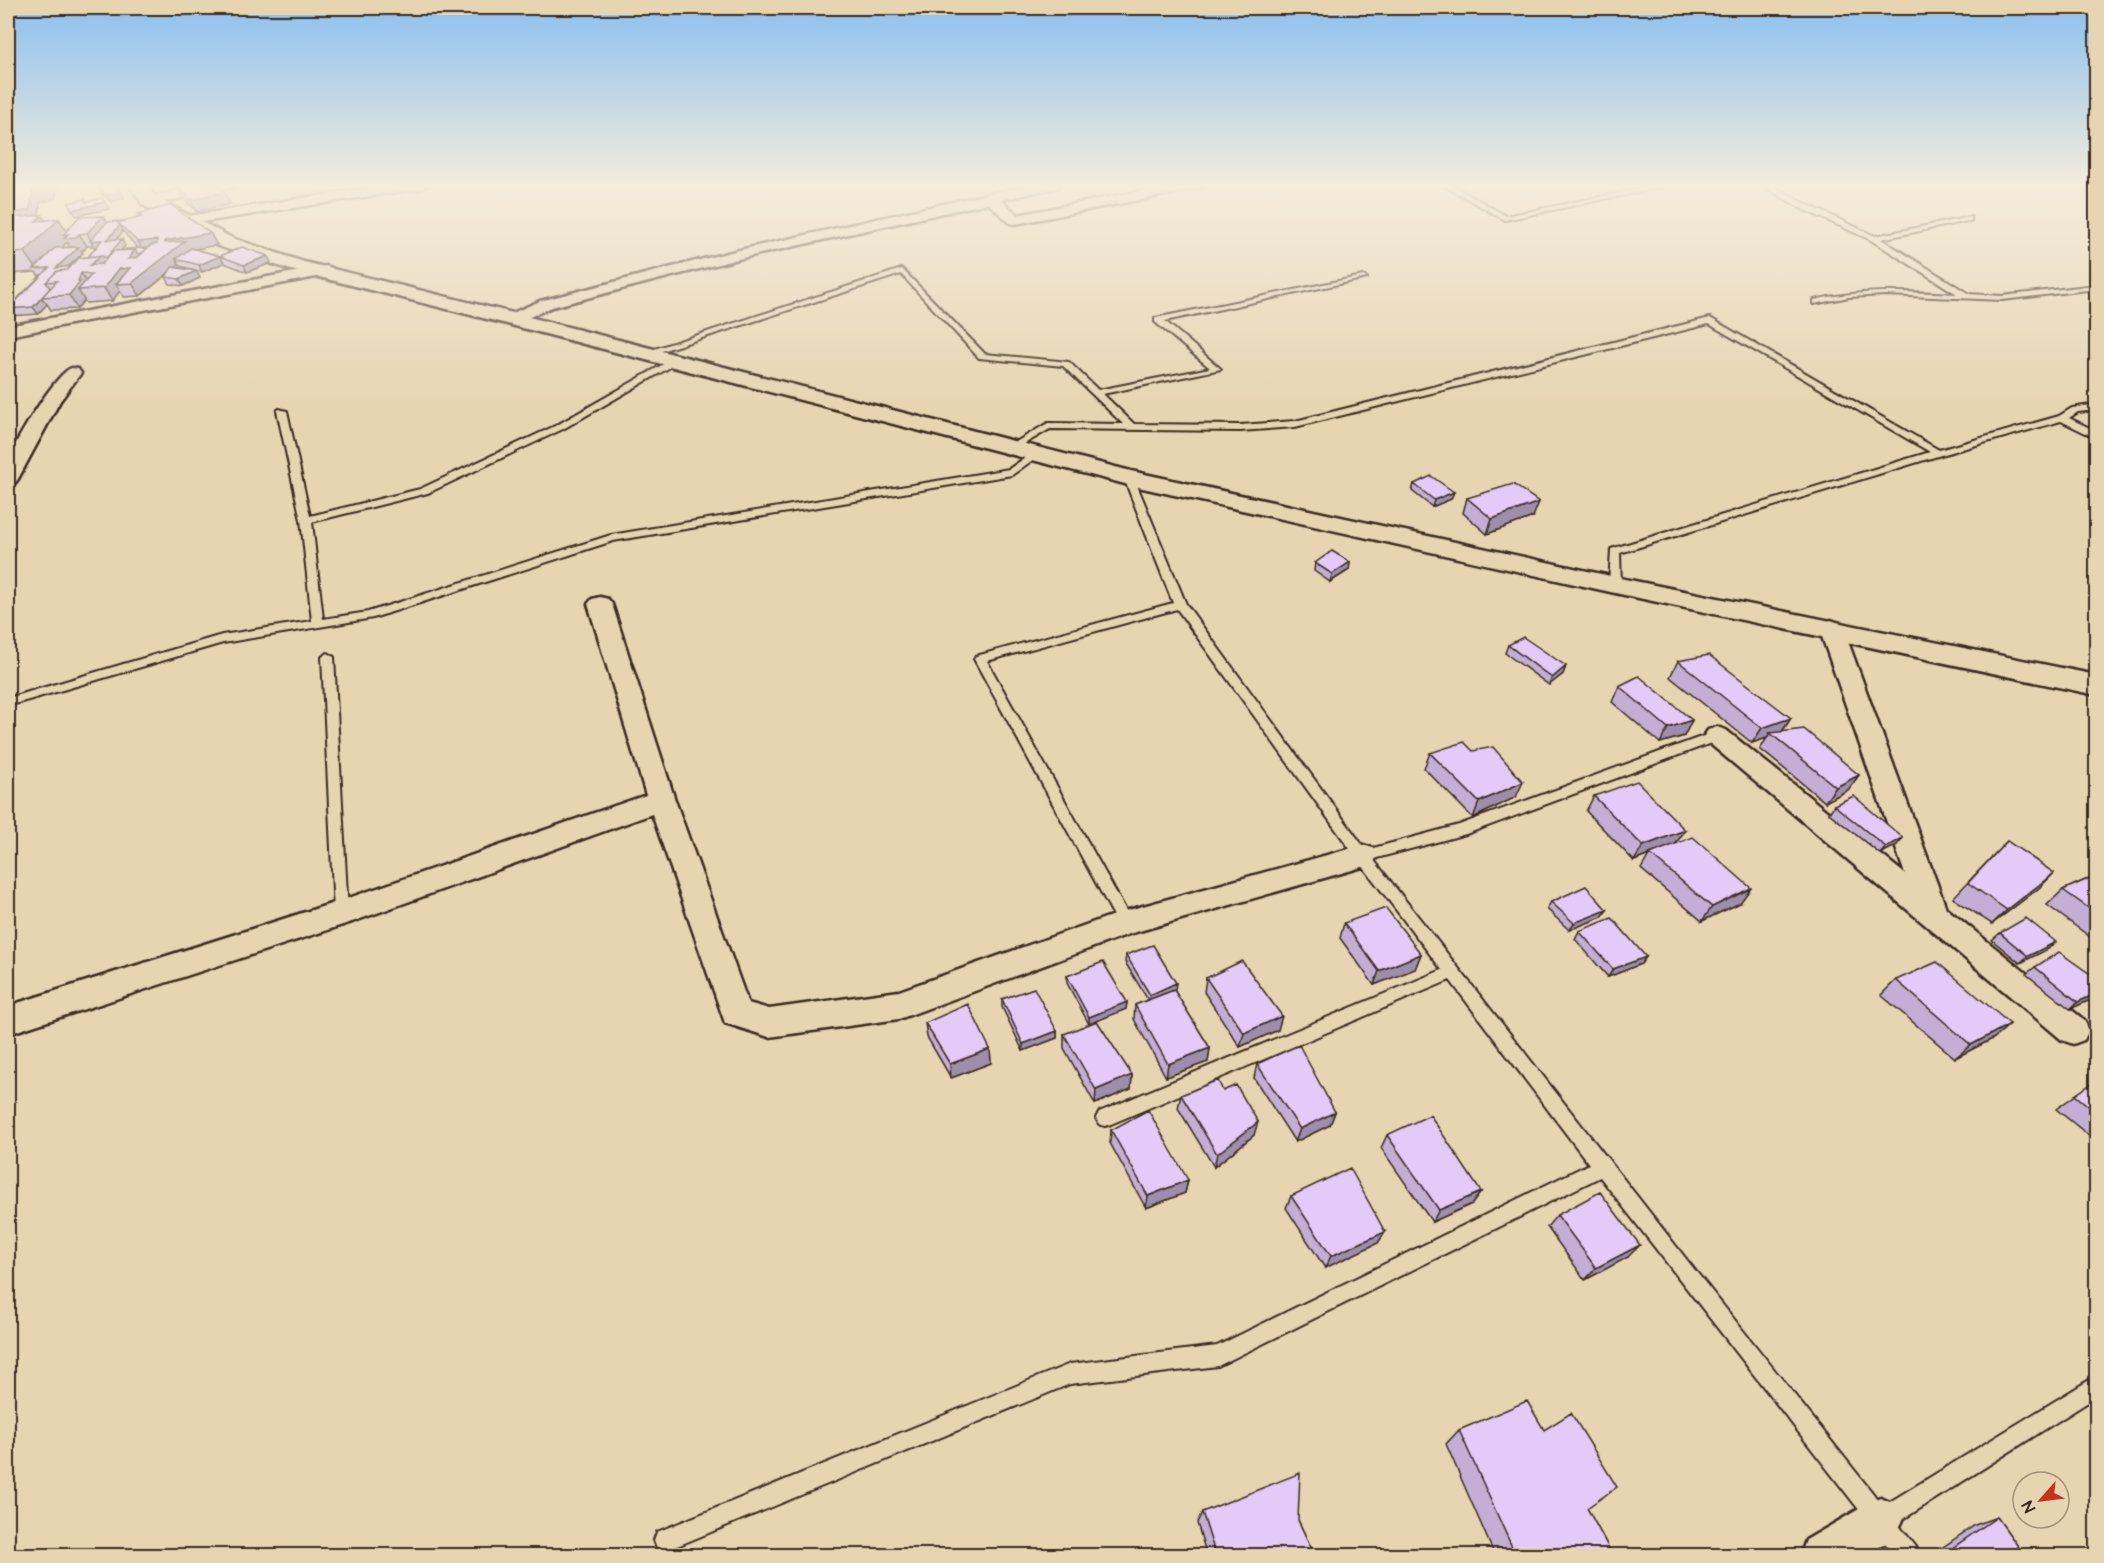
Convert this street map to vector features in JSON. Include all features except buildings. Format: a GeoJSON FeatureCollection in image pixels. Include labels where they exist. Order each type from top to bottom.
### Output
{"type":"FeatureCollection","features":[{"type":"Feature","properties":{"kind":"main road"},"geometry":{"type":"LineString","coordinates":[[270,257],[298,266],[326,271],[646,352],[1129,477],[1615,585],[2097,685]]}},
{"type":"Feature","properties":{"kind":"street"},"geometry":{"type":"LineString","coordinates":[[514,319],[546,304],[729,257]]}},
{"type":"Feature","properties":{"kind":"street"},"geometry":{"type":"LineString","coordinates":[[8,323],[298,266]]}},
{"type":"Feature","properties":{"kind":"street"},"geometry":{"type":"LineString","coordinates":[[8,330],[326,271]]}},
{"type":"Feature","properties":{"kind":"street"},"geometry":{"type":"LineString","coordinates":[[8,479],[51,400],[72,374]]}},
{"type":"Feature","properties":{"kind":"street"},"geometry":{"type":"LineString","coordinates":[[600,604],[661,800],[736,1013],[769,1023],[899,1005],[1125,923],[1363,856]]}},
{"type":"Feature","properties":{"kind":"street"},"geometry":{"type":"LineString","coordinates":[[1831,628],[1933,915]]}},
{"type":"Feature","properties":{"kind":"street"},"geometry":{"type":"LineString","coordinates":[[1717,736],[2073,1030]]}},
{"type":"Feature","properties":{"kind":"street"},"geometry":{"type":"LineString","coordinates":[[8,1020],[341,913],[661,800]]}},
{"type":"Feature","properties":{"kind":"street"},"geometry":{"type":"LineString","coordinates":[[1822,1556],[1881,1520]]}},
{"type":"Feature","properties":{"kind":"lane"},"geometry":{"type":"LineString","coordinates":[[1904,257],[1968,297]]}},
{"type":"Feature","properties":{"kind":"lane"},"geometry":{"type":"LineString","coordinates":[[646,352],[902,272],[982,356],[1066,364],[1132,427]]}},
{"type":"Feature","properties":{"kind":"lane"},"geometry":{"type":"LineString","coordinates":[[1096,393],[1217,369],[1158,320],[1363,278]]}},
{"type":"Feature","properties":{"kind":"lane"},"geometry":{"type":"LineString","coordinates":[[1817,302],[1849,295],[1886,293],[2002,298],[2097,287]]}},
{"type":"Feature","properties":{"kind":"lane"},"geometry":{"type":"LineString","coordinates":[[1011,448],[1048,426],[1240,428],[1295,424],[1710,321],[1938,453]]}},
{"type":"Feature","properties":{"kind":"lane"},"geometry":{"type":"LineString","coordinates":[[306,520],[424,491],[561,427],[676,360]]}},
{"type":"Feature","properties":{"kind":"lane"},"geometry":{"type":"LineString","coordinates":[[1615,585],[1615,551],[1938,453],[2062,418],[2075,410],[2097,407]]}},
{"type":"Feature","properties":{"kind":"lane"},"geometry":{"type":"LineString","coordinates":[[282,411],[306,520],[318,622]]}},
{"type":"Feature","properties":{"kind":"lane"},"geometry":{"type":"LineString","coordinates":[[2062,418],[2097,435]]}},
{"type":"Feature","properties":{"kind":"lane"},"geometry":{"type":"LineString","coordinates":[[8,702],[222,639],[369,615],[611,538],[1012,472],[1036,454]]}},
{"type":"Feature","properties":{"kind":"lane"},"geometry":{"type":"LineString","coordinates":[[1129,477],[1180,605],[1363,856],[1909,1556]]}},
{"type":"Feature","properties":{"kind":"lane"},"geometry":{"type":"LineString","coordinates":[[1125,923],[980,659],[1180,605]]}},
{"type":"Feature","properties":{"kind":"lane"},"geometry":{"type":"LineString","coordinates":[[328,657],[341,913]]}},
{"type":"Feature","properties":{"kind":"lane"},"geometry":{"type":"LineString","coordinates":[[1363,856],[1461,830],[1717,736]]}},
{"type":"Feature","properties":{"kind":"lane"},"geometry":{"type":"LineString","coordinates":[[1105,1118],[1453,972]]}},
{"type":"Feature","properties":{"kind":"lane"},"geometry":{"type":"LineString","coordinates":[[665,1540],[1070,1374],[1218,1356],[1603,1166]]}},
{"type":"Feature","properties":{"kind":"lane"},"geometry":{"type":"LineString","coordinates":[[1881,1520],[2097,1386]]}}]}
